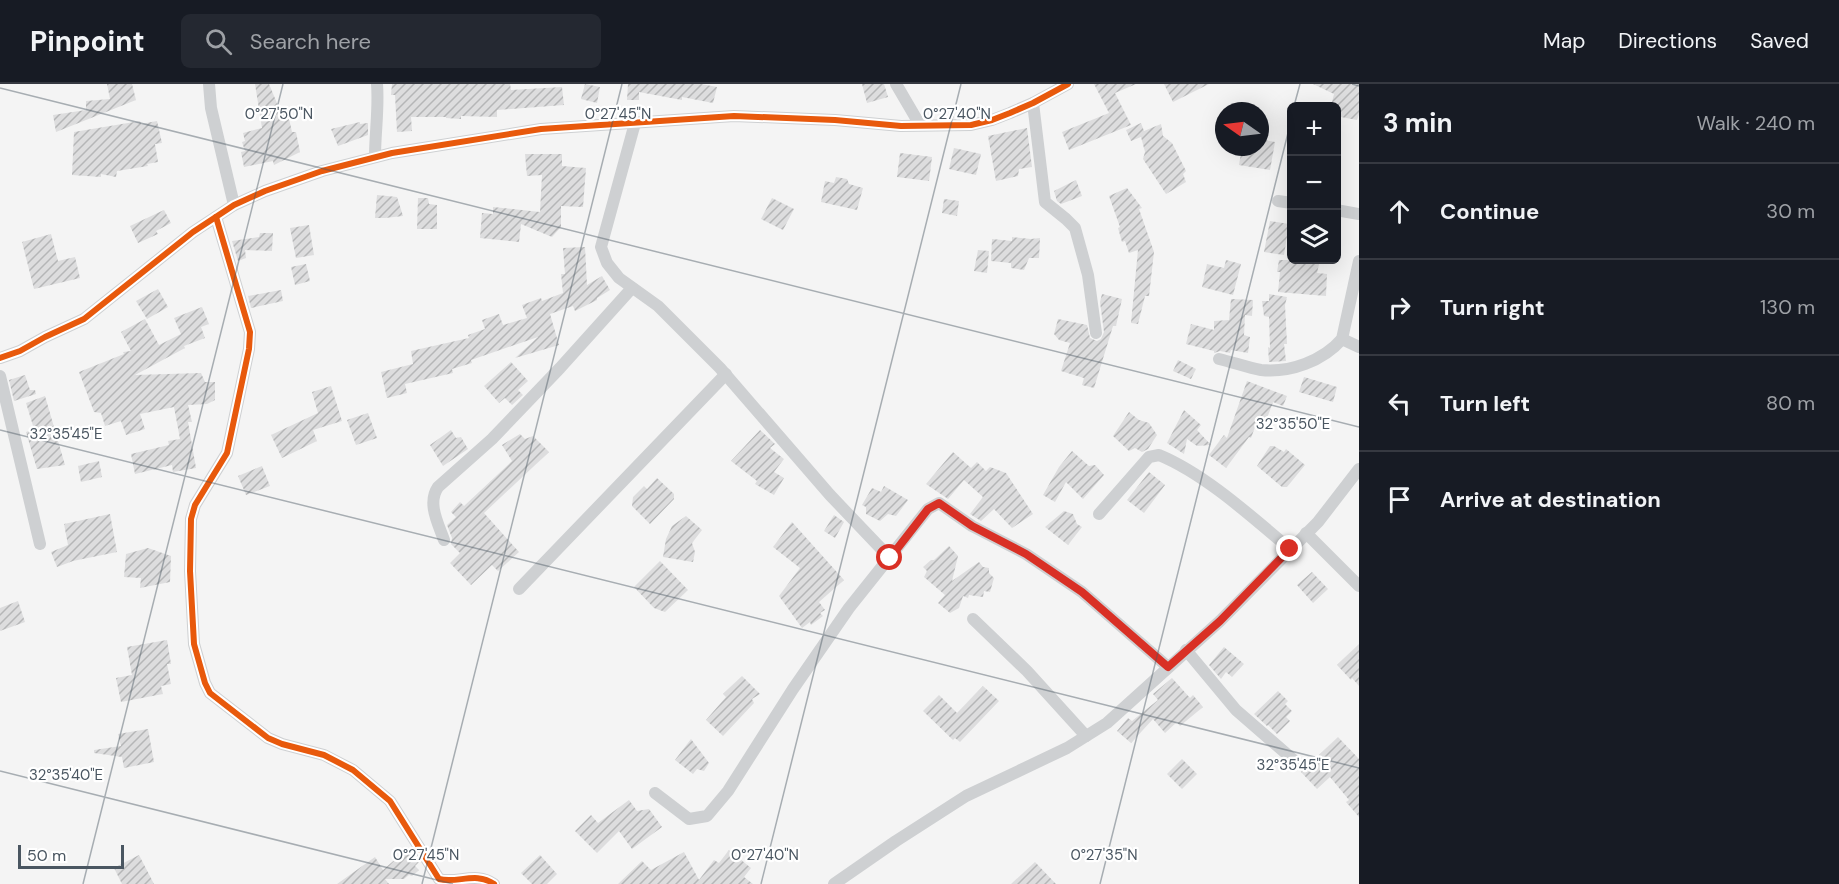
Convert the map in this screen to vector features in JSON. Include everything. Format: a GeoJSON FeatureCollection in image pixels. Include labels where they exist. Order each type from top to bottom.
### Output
{"type":"FeatureCollection","features":[{"type":"Feature","properties":{"kind":"street"},"geometry":{"type":"LineString","coordinates":[[209,84],[211,108],[234,205]]}},
{"type":"Feature","properties":{"kind":"street"},"geometry":{"type":"LineString","coordinates":[[375,157],[375,118],[378,98],[376,84]]}},
{"type":"Feature","properties":{"kind":"street"},"geometry":{"type":"LineString","coordinates":[[896,84],[920,125]]}},
{"type":"Feature","properties":{"kind":"street"},"geometry":{"type":"LineString","coordinates":[[0,358],[20,351],[84,319],[193,232],[234,205],[265,190],[322,171],[375,157],[541,129],[734,116],[836,120],[901,126],[971,125],[992,120],[1033,103],[1068,84]]}},
{"type":"Feature","properties":{"kind":"street"},"geometry":{"type":"LineString","coordinates":[[1033,103],[1045,202],[1076,228],[1088,275],[1096,333]]}},
{"type":"Feature","properties":{"kind":"street"},"geometry":{"type":"LineString","coordinates":[[635,123],[601,247],[607,263],[619,278],[658,306],[726,374],[830,495],[890,558]]}},
{"type":"Feature","properties":{"kind":"street"},"geometry":{"type":"LineString","coordinates":[[1278,201],[1287,202]]}},
{"type":"Feature","properties":{"kind":"street"},"geometry":{"type":"LineString","coordinates":[[1341,211],[1359,214]]}},
{"type":"Feature","properties":{"kind":"street"},"geometry":{"type":"LineString","coordinates":[[216,217],[250,332],[249,349],[227,453],[195,505],[191,519],[190,571],[195,644],[204,683],[210,693],[268,738],[324,755],[353,770],[390,801],[439,879],[450,883],[474,878],[494,884]]}},
{"type":"Feature","properties":{"kind":"street"},"geometry":{"type":"LineString","coordinates":[[1219,359],[1258,370],[1276,370],[1308,363],[1323,356],[1342,339],[1359,261]]}},
{"type":"Feature","properties":{"kind":"street"},"geometry":{"type":"LineString","coordinates":[[444,540],[432,504],[432,497],[438,487],[492,439],[632,288]]}},
{"type":"Feature","properties":{"kind":"street"},"geometry":{"type":"LineString","coordinates":[[1342,339],[1359,346]]}},
{"type":"Feature","properties":{"kind":"street"},"geometry":{"type":"LineString","coordinates":[[519,590],[726,374]]}},
{"type":"Feature","properties":{"kind":"street"},"geometry":{"type":"LineString","coordinates":[[0,376],[40,544]]}},
{"type":"Feature","properties":{"kind":"street"},"geometry":{"type":"LineString","coordinates":[[1099,514],[1149,457],[1159,455],[1187,469],[1230,500],[1290,549]]}},
{"type":"Feature","properties":{"kind":"street"},"geometry":{"type":"LineString","coordinates":[[834,884],[966,796],[1067,748],[1107,723],[1220,621],[1306,533],[1359,469]]}},
{"type":"Feature","properties":{"kind":"street"},"geometry":{"type":"LineString","coordinates":[[655,793],[689,819],[707,816],[728,791],[793,689],[849,608],[928,509],[939,503],[972,526],[1026,554],[1082,592],[1168,667]]}},
{"type":"Feature","properties":{"kind":"street"},"geometry":{"type":"LineString","coordinates":[[1306,533],[1359,586]]}},
{"type":"Feature","properties":{"kind":"street"},"geometry":{"type":"LineString","coordinates":[[973,619],[1027,671],[1086,736]]}},
{"type":"Feature","properties":{"kind":"street"},"geometry":{"type":"LineString","coordinates":[[1186,650],[1236,710],[1296,762]]}},
{"type":"Feature","properties":{"kind":"building"},"geometry":{"type":"Polygon","coordinates":[[[107,84],[132,84],[136,100],[56,132],[53,115],[86,110],[86,101],[110,99],[107,84]]]}},
{"type":"Feature","properties":{"kind":"building"},"geometry":{"type":"Polygon","coordinates":[[[255,84],[269,84],[279,108],[284,108],[288,114],[292,132],[296,132],[300,152],[274,165],[273,161],[244,167],[241,152],[245,151],[242,142],[245,141],[243,133],[262,128],[255,84]]]}},
{"type":"Feature","properties":{"kind":"building"},"geometry":{"type":"Polygon","coordinates":[[[392,84],[510,84],[511,90],[562,87],[564,105],[497,110],[497,117],[461,116],[461,119],[411,117],[412,131],[397,132],[395,95],[391,95],[392,84]]]}},
{"type":"Feature","properties":{"kind":"building"},"geometry":{"type":"Polygon","coordinates":[[[585,84],[600,87],[597,103],[581,99],[585,84]]]}},
{"type":"Feature","properties":{"kind":"building"},"geometry":{"type":"Polygon","coordinates":[[[628,84],[701,84],[717,87],[713,103],[639,92],[639,100],[627,100],[628,84]]]}},
{"type":"Feature","properties":{"kind":"building"},"geometry":{"type":"Polygon","coordinates":[[[862,84],[884,84],[888,97],[867,103],[862,84]]]}},
{"type":"Feature","properties":{"kind":"building"},"geometry":{"type":"Polygon","coordinates":[[[1094,84],[1136,84],[1115,93],[1131,125],[1069,150],[1062,132],[1109,113],[1094,84]]]}},
{"type":"Feature","properties":{"kind":"building"},"geometry":{"type":"Polygon","coordinates":[[[1164,84],[1209,84],[1173,102],[1164,84]]]}},
{"type":"Feature","properties":{"kind":"building"},"geometry":{"type":"Polygon","coordinates":[[[1313,84],[1359,84],[1357,120],[1341,117],[1341,102],[1332,102],[1334,94],[1313,84]]]}},
{"type":"Feature","properties":{"kind":"building"},"geometry":{"type":"Polygon","coordinates":[[[140,121],[141,124],[157,121],[162,143],[155,144],[158,162],[117,171],[116,177],[101,174],[101,177],[72,175],[74,132],[140,121]]]}},
{"type":"Feature","properties":{"kind":"building"},"geometry":{"type":"Polygon","coordinates":[[[360,122],[360,124],[368,123],[368,135],[338,146],[331,129],[360,122]]]}},
{"type":"Feature","properties":{"kind":"building"},"geometry":{"type":"Polygon","coordinates":[[[1141,123],[1144,131],[1161,124],[1163,136],[1172,143],[1186,171],[1183,174],[1186,182],[1166,194],[1143,159],[1145,152],[1141,137],[1131,141],[1126,130],[1141,123]]]}},
{"type":"Feature","properties":{"kind":"building"},"geometry":{"type":"Polygon","coordinates":[[[1027,128],[1032,167],[1019,169],[1018,176],[996,181],[988,136],[1027,128]]]}},
{"type":"Feature","properties":{"kind":"building"},"geometry":{"type":"Polygon","coordinates":[[[1269,141],[1275,142],[1270,170],[1239,165],[1240,156],[1269,156],[1269,141]]]}},
{"type":"Feature","properties":{"kind":"building"},"geometry":{"type":"Polygon","coordinates":[[[954,148],[981,154],[976,175],[949,169],[954,148]]]}},
{"type":"Feature","properties":{"kind":"building"},"geometry":{"type":"Polygon","coordinates":[[[900,153],[932,157],[929,181],[897,177],[900,153]]]}},
{"type":"Feature","properties":{"kind":"building"},"geometry":{"type":"Polygon","coordinates":[[[525,154],[562,154],[562,166],[586,168],[583,207],[561,206],[561,227],[552,237],[521,224],[519,242],[480,238],[482,213],[493,214],[493,207],[540,212],[542,175],[527,176],[525,154]]]}},
{"type":"Feature","properties":{"kind":"building"},"geometry":{"type":"Polygon","coordinates":[[[836,177],[847,179],[849,184],[863,188],[857,210],[821,202],[825,181],[834,183],[836,177]]]}},
{"type":"Feature","properties":{"kind":"building"},"geometry":{"type":"Polygon","coordinates":[[[1076,180],[1082,196],[1061,204],[1057,201],[1054,191],[1076,180]]]}},
{"type":"Feature","properties":{"kind":"building"},"geometry":{"type":"Polygon","coordinates":[[[1127,188],[1142,208],[1139,209],[1154,252],[1149,296],[1145,296],[1138,324],[1131,323],[1138,250],[1129,253],[1125,241],[1122,242],[1118,228],[1120,227],[1109,196],[1127,188]]]}},
{"type":"Feature","properties":{"kind":"building"},"geometry":{"type":"Polygon","coordinates":[[[377,195],[397,197],[403,216],[375,218],[377,195]]]}},
{"type":"Feature","properties":{"kind":"building"},"geometry":{"type":"Polygon","coordinates":[[[418,198],[428,198],[429,204],[437,205],[437,229],[417,229],[418,198]]]}},
{"type":"Feature","properties":{"kind":"building"},"geometry":{"type":"Polygon","coordinates":[[[772,198],[794,209],[783,230],[761,219],[772,198]]]}},
{"type":"Feature","properties":{"kind":"building"},"geometry":{"type":"Polygon","coordinates":[[[944,199],[959,201],[957,216],[942,213],[944,199]]]}},
{"type":"Feature","properties":{"kind":"building"},"geometry":{"type":"Polygon","coordinates":[[[164,210],[171,223],[156,231],[158,234],[138,243],[130,226],[164,210]]]}},
{"type":"Feature","properties":{"kind":"building"},"geometry":{"type":"Polygon","coordinates":[[[1270,221],[1287,224],[1284,255],[1264,252],[1270,221]]]}},
{"type":"Feature","properties":{"kind":"building"},"geometry":{"type":"Polygon","coordinates":[[[309,225],[314,255],[296,258],[290,228],[309,225]]]}},
{"type":"Feature","properties":{"kind":"building"},"geometry":{"type":"Polygon","coordinates":[[[260,233],[273,233],[272,251],[245,250],[246,258],[238,261],[232,241],[259,237],[260,233]]]}},
{"type":"Feature","properties":{"kind":"building"},"geometry":{"type":"Polygon","coordinates":[[[51,234],[58,261],[75,257],[80,278],[34,289],[22,242],[51,234]]]}},
{"type":"Feature","properties":{"kind":"building"},"geometry":{"type":"Polygon","coordinates":[[[1012,237],[1040,238],[1039,258],[1029,258],[1024,270],[1011,268],[1011,263],[991,261],[992,239],[1012,241],[1012,237]]]}},
{"type":"Feature","properties":{"kind":"building"},"geometry":{"type":"Polygon","coordinates":[[[585,247],[587,285],[602,276],[610,290],[597,300],[575,311],[573,306],[550,314],[559,345],[515,358],[538,337],[471,360],[472,363],[452,369],[453,373],[405,384],[407,393],[387,398],[381,372],[413,364],[411,351],[469,338],[468,335],[485,329],[482,320],[499,314],[503,325],[527,318],[522,305],[563,293],[561,274],[565,274],[563,248],[585,247]]]}},
{"type":"Feature","properties":{"kind":"building"},"geometry":{"type":"Polygon","coordinates":[[[978,250],[989,251],[987,273],[974,271],[978,250]]]}},
{"type":"Feature","properties":{"kind":"building"},"geometry":{"type":"Polygon","coordinates":[[[1226,260],[1241,264],[1233,295],[1202,287],[1207,264],[1224,268],[1226,260]]]}},
{"type":"Feature","properties":{"kind":"building"},"geometry":{"type":"Polygon","coordinates":[[[1279,260],[1287,260],[1287,264],[1319,264],[1317,273],[1327,274],[1326,296],[1278,292],[1280,272],[1277,272],[1279,260]]]}},
{"type":"Feature","properties":{"kind":"building"},"geometry":{"type":"Polygon","coordinates":[[[306,264],[310,281],[295,285],[291,267],[306,264]]]}},
{"type":"Feature","properties":{"kind":"building"},"geometry":{"type":"Polygon","coordinates":[[[158,289],[168,307],[147,319],[136,301],[158,289]]]}},
{"type":"Feature","properties":{"kind":"building"},"geometry":{"type":"Polygon","coordinates":[[[281,290],[283,301],[251,308],[248,296],[281,290]]]}},
{"type":"Feature","properties":{"kind":"building"},"geometry":{"type":"Polygon","coordinates":[[[1102,294],[1122,299],[1116,326],[1113,326],[1094,388],[1082,385],[1084,378],[1061,371],[1070,343],[1059,340],[1054,334],[1058,319],[1087,325],[1090,338],[1097,341],[1101,339],[1104,332],[1100,302],[1102,294]]]}},
{"type":"Feature","properties":{"kind":"building"},"geometry":{"type":"Polygon","coordinates":[[[1269,294],[1287,297],[1285,305],[1287,344],[1284,344],[1286,361],[1269,362],[1269,317],[1264,316],[1262,301],[1269,301],[1269,294]]]}},
{"type":"Feature","properties":{"kind":"building"},"geometry":{"type":"Polygon","coordinates":[[[1231,299],[1253,300],[1252,316],[1245,315],[1244,335],[1250,337],[1248,353],[1231,350],[1230,353],[1220,351],[1214,353],[1214,351],[1186,344],[1191,324],[1214,330],[1214,321],[1229,320],[1231,299]]]}},
{"type":"Feature","properties":{"kind":"building"},"geometry":{"type":"Polygon","coordinates":[[[202,307],[209,324],[201,327],[205,338],[184,346],[185,348],[135,375],[201,373],[205,382],[215,382],[215,400],[207,404],[188,405],[192,422],[188,422],[196,468],[173,472],[172,465],[135,474],[131,454],[169,445],[168,441],[180,439],[174,407],[140,414],[145,429],[126,435],[121,421],[105,426],[101,413],[94,412],[79,372],[124,354],[123,352],[131,351],[121,332],[145,319],[159,345],[181,334],[174,318],[202,307]]]}},
{"type":"Feature","properties":{"kind":"building"},"geometry":{"type":"Polygon","coordinates":[[[1178,360],[1196,369],[1191,379],[1173,371],[1178,360]]]}},
{"type":"Feature","properties":{"kind":"building"},"geometry":{"type":"Polygon","coordinates":[[[511,362],[528,381],[518,390],[523,395],[512,405],[505,398],[499,403],[484,386],[511,362]]]}},
{"type":"Feature","properties":{"kind":"building"},"geometry":{"type":"Polygon","coordinates":[[[25,375],[30,390],[35,390],[36,394],[14,401],[9,380],[25,375]]]}},
{"type":"Feature","properties":{"kind":"building"},"geometry":{"type":"Polygon","coordinates":[[[1304,377],[1337,387],[1333,402],[1299,392],[1304,377]]]}},
{"type":"Feature","properties":{"kind":"building"},"geometry":{"type":"Polygon","coordinates":[[[1247,381],[1287,396],[1283,406],[1273,402],[1266,421],[1258,419],[1251,438],[1249,437],[1226,468],[1209,455],[1224,435],[1227,438],[1247,381]]]}},
{"type":"Feature","properties":{"kind":"building"},"geometry":{"type":"Polygon","coordinates":[[[331,386],[342,421],[313,430],[317,441],[282,458],[271,435],[318,413],[312,392],[331,386]]]}},
{"type":"Feature","properties":{"kind":"building"},"geometry":{"type":"Polygon","coordinates":[[[45,396],[65,465],[37,469],[26,432],[34,429],[26,403],[45,396]]]}},
{"type":"Feature","properties":{"kind":"building"},"geometry":{"type":"Polygon","coordinates":[[[1184,410],[1201,425],[1197,430],[1211,445],[1197,446],[1187,439],[1184,454],[1167,443],[1184,410]]]}},
{"type":"Feature","properties":{"kind":"building"},"geometry":{"type":"Polygon","coordinates":[[[1129,412],[1139,420],[1149,423],[1157,435],[1148,449],[1142,452],[1135,448],[1129,451],[1113,436],[1129,412]]]}},
{"type":"Feature","properties":{"kind":"building"},"geometry":{"type":"Polygon","coordinates":[[[368,413],[377,438],[356,445],[347,420],[368,413]]]}},
{"type":"Feature","properties":{"kind":"building"},"geometry":{"type":"Polygon","coordinates":[[[451,430],[456,438],[461,437],[468,449],[443,466],[430,445],[451,430]]]}},
{"type":"Feature","properties":{"kind":"building"},"geometry":{"type":"Polygon","coordinates":[[[760,430],[775,444],[770,448],[784,459],[774,472],[784,478],[774,495],[755,484],[757,481],[731,461],[760,430]]]}},
{"type":"Feature","properties":{"kind":"building"},"geometry":{"type":"Polygon","coordinates":[[[520,434],[525,439],[533,436],[549,452],[484,513],[519,552],[498,571],[492,565],[471,585],[450,563],[460,553],[451,544],[452,538],[447,525],[456,517],[451,512],[460,502],[464,506],[512,461],[502,445],[520,434]]]}},
{"type":"Feature","properties":{"kind":"building"},"geometry":{"type":"Polygon","coordinates":[[[1270,446],[1284,452],[1286,449],[1305,465],[1287,487],[1282,487],[1257,466],[1270,446]]]}},
{"type":"Feature","properties":{"kind":"building"},"geometry":{"type":"Polygon","coordinates":[[[1072,451],[1089,466],[1095,465],[1104,475],[1083,499],[1066,482],[1055,502],[1043,495],[1059,467],[1072,451]]]}},
{"type":"Feature","properties":{"kind":"building"},"geometry":{"type":"Polygon","coordinates":[[[953,452],[971,468],[977,462],[986,471],[990,467],[1006,473],[1033,514],[1012,528],[994,509],[981,521],[970,514],[983,497],[964,480],[948,499],[926,484],[953,452]]]}},
{"type":"Feature","properties":{"kind":"building"},"geometry":{"type":"Polygon","coordinates":[[[99,461],[102,477],[81,482],[78,466],[99,461]]]}},
{"type":"Feature","properties":{"kind":"building"},"geometry":{"type":"Polygon","coordinates":[[[262,466],[270,486],[246,495],[238,476],[262,466]]]}},
{"type":"Feature","properties":{"kind":"building"},"geometry":{"type":"Polygon","coordinates":[[[1149,472],[1165,485],[1144,513],[1127,500],[1149,472]]]}},
{"type":"Feature","properties":{"kind":"building"},"geometry":{"type":"Polygon","coordinates":[[[657,478],[674,494],[674,499],[650,524],[632,506],[633,497],[644,486],[647,489],[657,478]]]}},
{"type":"Feature","properties":{"kind":"building"},"geometry":{"type":"Polygon","coordinates":[[[884,486],[908,500],[896,516],[888,514],[880,521],[866,514],[866,507],[862,505],[872,488],[881,492],[884,486]]]}},
{"type":"Feature","properties":{"kind":"building"},"geometry":{"type":"Polygon","coordinates":[[[1064,511],[1073,514],[1077,524],[1082,527],[1068,545],[1045,527],[1064,511]]]}},
{"type":"Feature","properties":{"kind":"building"},"geometry":{"type":"Polygon","coordinates":[[[110,514],[117,552],[73,561],[57,567],[51,552],[68,545],[64,524],[110,514]]]}},
{"type":"Feature","properties":{"kind":"building"},"geometry":{"type":"Polygon","coordinates":[[[834,515],[844,522],[835,538],[824,531],[834,515]]]}},
{"type":"Feature","properties":{"kind":"building"},"geometry":{"type":"Polygon","coordinates":[[[686,516],[702,530],[692,543],[695,552],[693,562],[663,557],[666,539],[672,526],[686,516]]]}},
{"type":"Feature","properties":{"kind":"building"},"geometry":{"type":"Polygon","coordinates":[[[792,522],[844,580],[819,602],[825,610],[820,613],[823,616],[811,625],[810,622],[802,628],[779,596],[800,568],[773,547],[792,522]]]}},
{"type":"Feature","properties":{"kind":"building"},"geometry":{"type":"Polygon","coordinates":[[[949,546],[958,556],[952,581],[979,562],[983,567],[989,568],[989,573],[994,578],[990,592],[984,591],[983,597],[963,596],[959,608],[950,613],[938,603],[945,595],[924,577],[927,571],[923,567],[949,546]]]}},
{"type":"Feature","properties":{"kind":"building"},"geometry":{"type":"Polygon","coordinates":[[[148,548],[171,556],[170,582],[140,588],[141,578],[124,577],[126,554],[148,548]]]}},
{"type":"Feature","properties":{"kind":"building"},"geometry":{"type":"Polygon","coordinates":[[[660,561],[688,590],[665,612],[654,608],[634,587],[660,561]]]}},
{"type":"Feature","properties":{"kind":"building"},"geometry":{"type":"Polygon","coordinates":[[[1312,572],[1328,589],[1313,603],[1297,585],[1312,572]]]}},
{"type":"Feature","properties":{"kind":"building"},"geometry":{"type":"Polygon","coordinates":[[[18,601],[25,622],[0,631],[0,608],[18,601]]]}},
{"type":"Feature","properties":{"kind":"building"},"geometry":{"type":"Polygon","coordinates":[[[167,640],[171,664],[167,664],[171,684],[161,686],[163,694],[121,702],[116,678],[132,675],[127,647],[167,640]]]}},
{"type":"Feature","properties":{"kind":"building"},"geometry":{"type":"Polygon","coordinates":[[[1359,644],[1359,686],[1337,665],[1359,644]]]}},
{"type":"Feature","properties":{"kind":"building"},"geometry":{"type":"Polygon","coordinates":[[[1224,647],[1244,664],[1232,677],[1226,672],[1221,679],[1209,665],[1224,647]]]}},
{"type":"Feature","properties":{"kind":"building"},"geometry":{"type":"Polygon","coordinates":[[[742,676],[760,694],[752,699],[754,703],[723,736],[706,720],[726,697],[723,694],[742,676]]]}},
{"type":"Feature","properties":{"kind":"building"},"geometry":{"type":"Polygon","coordinates":[[[1172,678],[1190,698],[1193,695],[1203,707],[1180,726],[1177,722],[1165,733],[1153,719],[1131,743],[1117,731],[1128,718],[1132,721],[1158,700],[1153,694],[1172,678]]]}},
{"type":"Feature","properties":{"kind":"building"},"geometry":{"type":"Polygon","coordinates":[[[983,686],[999,701],[960,742],[955,738],[953,740],[923,711],[939,695],[957,713],[983,686]]]}},
{"type":"Feature","properties":{"kind":"building"},"geometry":{"type":"Polygon","coordinates":[[[1278,691],[1288,701],[1285,704],[1292,711],[1286,717],[1290,721],[1277,734],[1254,714],[1278,691]]]}},
{"type":"Feature","properties":{"kind":"building"},"geometry":{"type":"Polygon","coordinates":[[[148,729],[154,762],[124,768],[122,757],[94,753],[94,750],[121,746],[118,734],[148,729]]]}},
{"type":"Feature","properties":{"kind":"building"},"geometry":{"type":"Polygon","coordinates":[[[1338,737],[1359,759],[1359,817],[1346,802],[1349,800],[1330,777],[1317,789],[1301,772],[1338,737]]]}},
{"type":"Feature","properties":{"kind":"building"},"geometry":{"type":"Polygon","coordinates":[[[691,739],[709,763],[704,771],[697,769],[693,774],[675,760],[691,739]]]}},
{"type":"Feature","properties":{"kind":"building"},"geometry":{"type":"Polygon","coordinates":[[[1182,759],[1197,774],[1182,789],[1167,774],[1182,759]]]}},
{"type":"Feature","properties":{"kind":"building"},"geometry":{"type":"Polygon","coordinates":[[[629,800],[637,811],[649,809],[662,827],[632,849],[619,831],[597,853],[575,831],[591,815],[598,823],[629,800]]]}},
{"type":"Feature","properties":{"kind":"building"},"geometry":{"type":"Polygon","coordinates":[[[407,849],[419,862],[415,866],[419,870],[412,876],[409,875],[404,879],[385,879],[389,884],[337,884],[375,857],[383,870],[407,849]]]}},
{"type":"Feature","properties":{"kind":"building"},"geometry":{"type":"Polygon","coordinates":[[[729,850],[751,868],[744,877],[753,884],[618,884],[642,861],[651,870],[684,852],[699,880],[714,860],[719,863],[729,850]]]}},
{"type":"Feature","properties":{"kind":"building"},"geometry":{"type":"Polygon","coordinates":[[[139,855],[154,884],[122,884],[114,868],[139,855]]]}},
{"type":"Feature","properties":{"kind":"building"},"geometry":{"type":"Polygon","coordinates":[[[540,855],[557,874],[547,884],[532,884],[521,873],[540,855]]]}},
{"type":"Feature","properties":{"kind":"building"},"geometry":{"type":"Polygon","coordinates":[[[1035,862],[1056,884],[1011,884],[1035,862]]]}},
{"type":"Feature","properties":{"kind":"cycle path"},"geometry":{"type":"LineString","coordinates":[[0,358],[20,351],[84,319],[193,232],[234,205],[265,191],[322,171],[392,153],[541,129],[734,116],[835,120],[901,126],[971,125],[1010,113],[1068,84]]}},
{"type":"Feature","properties":{"kind":"cycle path"},"geometry":{"type":"LineString","coordinates":[[216,217],[250,332],[249,349],[227,453],[195,505],[191,519],[190,571],[194,644],[205,683],[210,693],[268,738],[324,755],[353,770],[390,801],[439,879],[480,878],[494,884]]}},
{"type":"Feature","properties":{"kind":"route"},"geometry":{"type":"LineString","coordinates":[[890,558],[928,509],[939,503],[972,526],[1026,554],[1082,592],[1168,667],[1220,621],[1290,549]]}}]}
